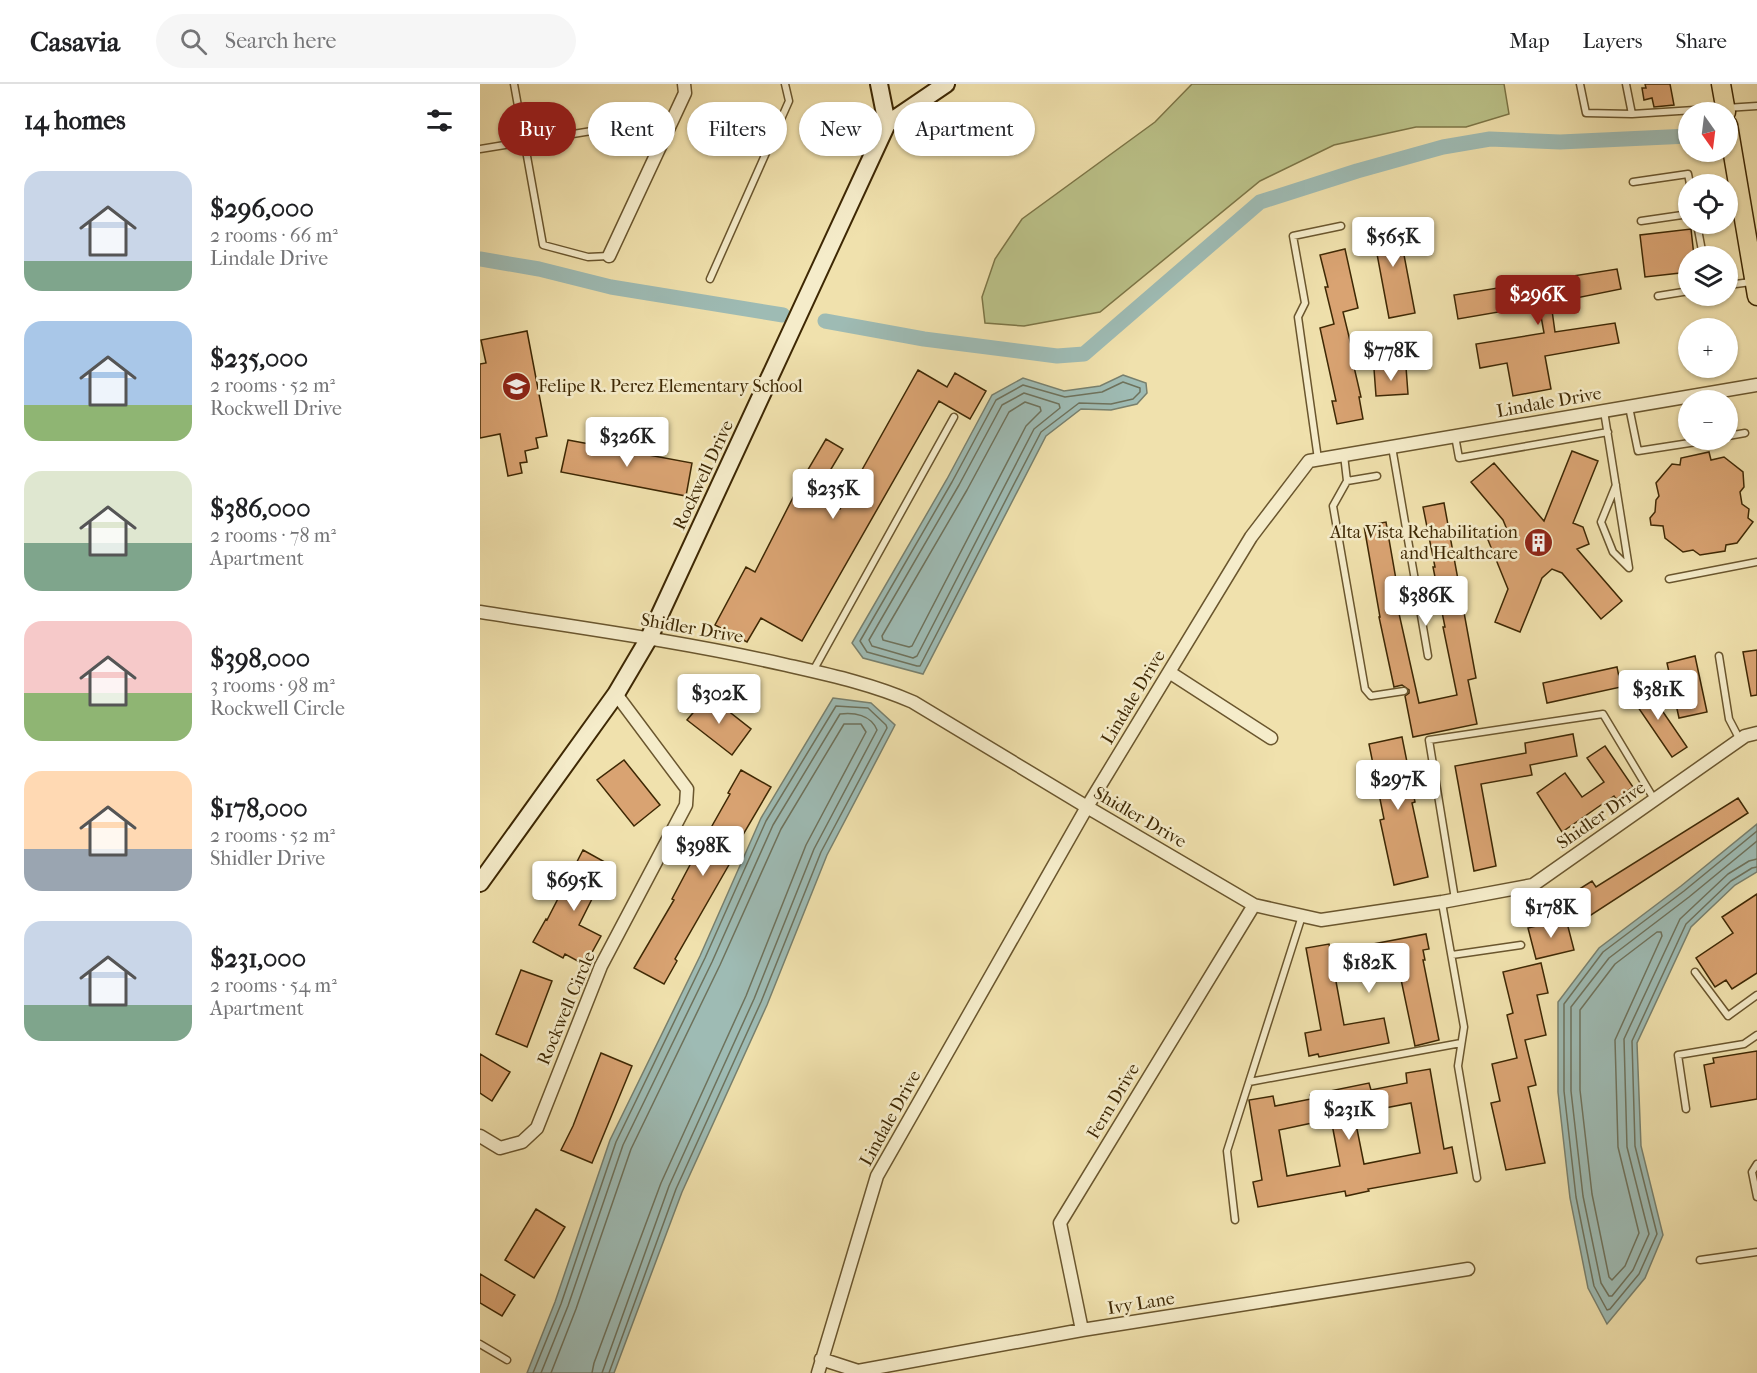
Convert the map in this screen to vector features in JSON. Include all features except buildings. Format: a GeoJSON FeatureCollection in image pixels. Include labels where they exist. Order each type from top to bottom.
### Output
{"type":"FeatureCollection","features":[{"type":"Feature","properties":{"kind":"main road"},"geometry":{"type":"LineString","coordinates":[[1721,84],[1724,102]]}},
{"type":"Feature","properties":{"kind":"main road"},"geometry":{"type":"LineString","coordinates":[[1738,211],[1756,289]]}},
{"type":"Feature","properties":{"kind":"street"},"geometry":{"type":"LineString","coordinates":[[675,111],[685,93],[684,84]]}},
{"type":"Feature","properties":{"kind":"street"},"geometry":{"type":"LineString","coordinates":[[879,84],[887,124],[946,84]]}},
{"type":"Feature","properties":{"kind":"street","name":"Rockwell Drive"},"geometry":{"type":"LineString","coordinates":[[480,883],[616,694],[649,638],[887,124]]}},
{"type":"Feature","properties":{"kind":"street"},"geometry":{"type":"LineString","coordinates":[[609,256],[654,156]]}},
{"type":"Feature","properties":{"kind":"street","name":"Lindale Drive"},"geometry":{"type":"LineString","coordinates":[[818,1373],[877,1176],[1087,807],[1251,537],[1309,461],[1757,385]]}},
{"type":"Feature","properties":{"kind":"street","name":"Shidler Drive"},"geometry":{"type":"LineString","coordinates":[[480,612],[649,638],[755,658],[882,688],[913,702],[1254,905],[1321,920],[1442,902],[1533,885],[1740,740],[1757,733]]}},
{"type":"Feature","properties":{"kind":"street"},"geometry":{"type":"LineString","coordinates":[[1169,672],[1271,738]]}},
{"type":"Feature","properties":{"kind":"street","name":"Rockwell Circle"},"geometry":{"type":"LineString","coordinates":[[480,1136],[500,1148],[522,1142],[537,1128],[601,966],[686,805],[687,789],[616,694]]}},
{"type":"Feature","properties":{"kind":"street","name":"Fern Drive"},"geometry":{"type":"LineString","coordinates":[[1082,1330],[1060,1223],[1254,905]]}},
{"type":"Feature","properties":{"kind":"street","name":"Ivy Lane"},"geometry":{"type":"LineString","coordinates":[[821,1359],[858,1371],[1082,1330],[1468,1269]]}},
{"type":"Feature","properties":{"kind":"lane"},"geometry":{"type":"LineString","coordinates":[[514,84],[517,102]]}},
{"type":"Feature","properties":{"kind":"lane"},"geometry":{"type":"LineString","coordinates":[[710,279],[789,102],[785,84]]}},
{"type":"Feature","properties":{"kind":"lane"},"geometry":{"type":"LineString","coordinates":[[1580,84],[1586,113],[1678,114]]}},
{"type":"Feature","properties":{"kind":"lane"},"geometry":{"type":"LineString","coordinates":[[1626,84],[1632,114]]}},
{"type":"Feature","properties":{"kind":"lane"},"geometry":{"type":"LineString","coordinates":[[1738,112],[1757,106]]}},
{"type":"Feature","properties":{"kind":"lane"},"geometry":{"type":"LineString","coordinates":[[480,149],[498,146]]}},
{"type":"Feature","properties":{"kind":"lane"},"geometry":{"type":"LineString","coordinates":[[527,156],[543,245],[588,257],[609,256]]}},
{"type":"Feature","properties":{"kind":"lane"},"geometry":{"type":"LineString","coordinates":[[1633,182],[1678,175]]}},
{"type":"Feature","properties":{"kind":"lane"},"geometry":{"type":"LineString","coordinates":[[1641,222],[1678,216]]}},
{"type":"Feature","properties":{"kind":"lane"},"geometry":{"type":"LineString","coordinates":[[1318,459],[1298,317],[1305,303],[1293,236],[1341,226]]}},
{"type":"Feature","properties":{"kind":"lane"},"geometry":{"type":"LineString","coordinates":[[1738,286],[1756,289]]}},
{"type":"Feature","properties":{"kind":"lane"},"geometry":{"type":"LineString","coordinates":[[1658,296],[1678,293]]}},
{"type":"Feature","properties":{"kind":"lane"},"geometry":{"type":"LineString","coordinates":[[1629,406],[1638,452],[1678,445]]}},
{"type":"Feature","properties":{"kind":"lane"},"geometry":{"type":"LineString","coordinates":[[1604,411],[1608,432],[1629,568],[1613,552],[1602,522],[1616,485]]}},
{"type":"Feature","properties":{"kind":"lane"},"geometry":{"type":"LineString","coordinates":[[813,671],[954,417]]}},
{"type":"Feature","properties":{"kind":"lane"},"geometry":{"type":"LineString","coordinates":[[1455,436],[1460,458],[1608,432]]}},
{"type":"Feature","properties":{"kind":"lane"},"geometry":{"type":"LineString","coordinates":[[1738,435],[1745,434]]}},
{"type":"Feature","properties":{"kind":"lane"},"geometry":{"type":"LineString","coordinates":[[1392,447],[1428,656]]}},
{"type":"Feature","properties":{"kind":"lane"},"geometry":{"type":"LineString","coordinates":[[1344,455],[1347,481],[1333,506],[1365,689],[1371,696],[1404,691]]}},
{"type":"Feature","properties":{"kind":"lane"},"geometry":{"type":"LineString","coordinates":[[1347,481],[1377,476]]}},
{"type":"Feature","properties":{"kind":"lane"},"geometry":{"type":"LineString","coordinates":[[1669,579],[1757,562]]}},
{"type":"Feature","properties":{"kind":"lane"},"geometry":{"type":"LineString","coordinates":[[1719,656],[1729,719],[1740,740]]}},
{"type":"Feature","properties":{"kind":"lane"},"geometry":{"type":"LineString","coordinates":[[1455,899],[1429,740],[1603,714],[1654,800]]}},
{"type":"Feature","properties":{"kind":"lane"},"geometry":{"type":"LineString","coordinates":[[1442,902],[1464,1027],[1458,1066],[1477,1178]]}},
{"type":"Feature","properties":{"kind":"lane"},"geometry":{"type":"LineString","coordinates":[[1235,1220],[1227,1151],[1302,916]]}},
{"type":"Feature","properties":{"kind":"lane"},"geometry":{"type":"LineString","coordinates":[[1452,955],[1521,945]]}},
{"type":"Feature","properties":{"kind":"lane"},"geometry":{"type":"LineString","coordinates":[[1695,972],[1728,1016],[1757,995]]}},
{"type":"Feature","properties":{"kind":"lane"},"geometry":{"type":"LineString","coordinates":[[1686,1109],[1678,1055],[1744,1044],[1757,1035]]}},
{"type":"Feature","properties":{"kind":"lane"},"geometry":{"type":"LineString","coordinates":[[1249,1082],[1461,1044]]}},
{"type":"Feature","properties":{"kind":"lane"},"geometry":{"type":"LineString","coordinates":[[1757,1164],[1752,1172],[1757,1197]]}},
{"type":"Feature","properties":{"kind":"lane"},"geometry":{"type":"LineString","coordinates":[[1700,1260],[1757,1252]]}},
{"type":"Feature","properties":{"kind":"lane"},"geometry":{"type":"LineString","coordinates":[[480,1344],[507,1360]]}},
{"type":"Feature","properties":{"kind":"green space"},"geometry":{"type":"Polygon","coordinates":[[[1192,84],[1504,84],[1509,114],[1466,127],[1416,127],[1334,145],[1260,181],[1100,312],[1024,326],[985,323],[982,297],[995,259],[1022,219],[1155,122],[1192,84]]]}},
{"type":"Feature","properties":{"kind":"water"},"geometry":{"type":"Polygon","coordinates":[[[1123,375],[1146,383],[1147,393],[1137,404],[1111,410],[1081,409],[1046,436],[923,674],[863,658],[852,643],[947,479],[992,395],[1023,378],[1064,391],[1100,386],[1123,375]]]}},
{"type":"Feature","properties":{"kind":"water"},"geometry":{"type":"Polygon","coordinates":[[[833,698],[871,703],[895,725],[827,855],[767,1005],[682,1192],[614,1373],[527,1373],[555,1302],[610,1140],[700,956],[761,818],[833,698]]]}},
{"type":"Feature","properties":{"kind":"water"},"geometry":{"type":"Polygon","coordinates":[[[1757,824],[1757,872],[1735,885],[1691,927],[1637,1043],[1641,1146],[1663,1235],[1645,1278],[1607,1324],[1588,1288],[1570,1198],[1558,1092],[1558,1002],[1599,948],[1681,886],[1757,824]]]}},
{"type":"Feature","properties":{"kind":"waterway"},"geometry":{"type":"LineString","coordinates":[[825,321],[924,339],[1057,356],[1084,354],[1260,202],[1443,147],[1490,139],[1560,142],[1678,137]]}},
{"type":"Feature","properties":{"kind":"waterway"},"geometry":{"type":"LineString","coordinates":[[480,259],[539,269],[611,287],[783,315]]}},
{"type":"Feature","properties":{"kind":"place","name":"Felipe R. Perez Elementary School"},"geometry":{"type":"Point","coordinates":[517,386]}},
{"type":"Feature","properties":{"kind":"place","name":"Alta Vista Rehabilitation and Healthcare"},"geometry":{"type":"Point","coordinates":[1539,542]}}]}
